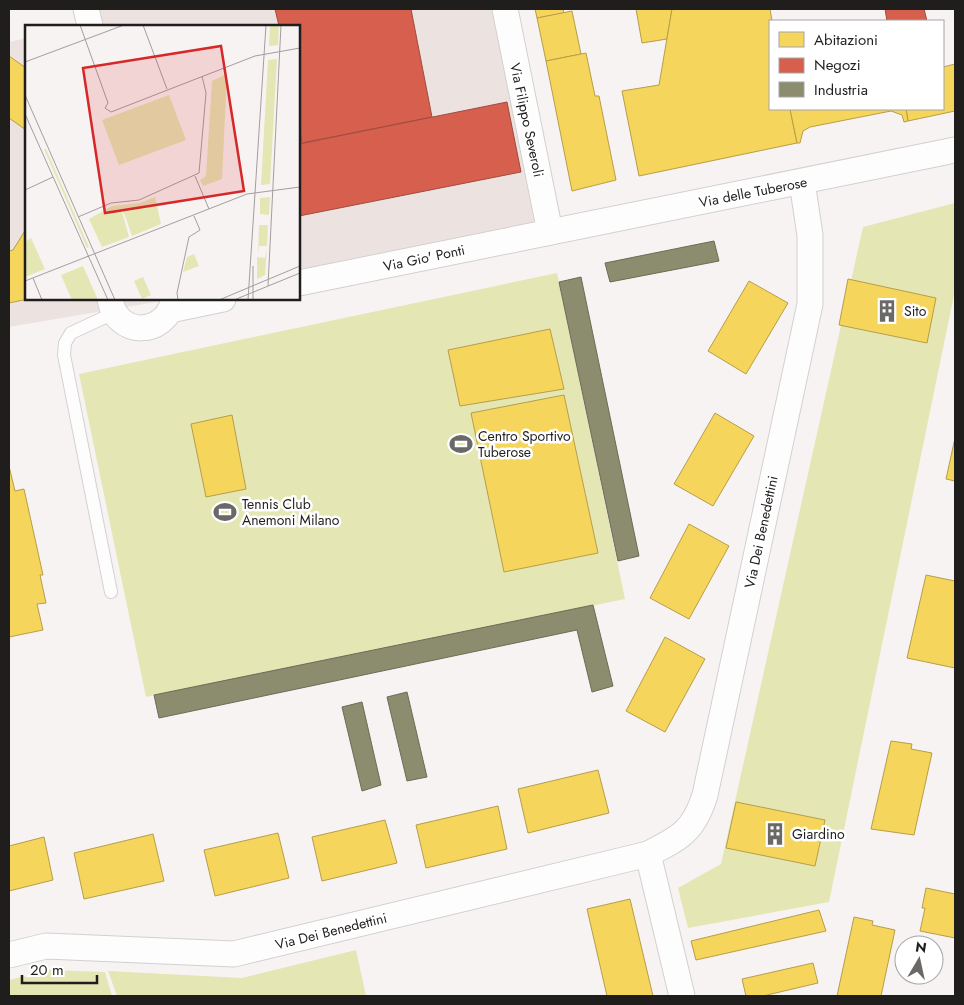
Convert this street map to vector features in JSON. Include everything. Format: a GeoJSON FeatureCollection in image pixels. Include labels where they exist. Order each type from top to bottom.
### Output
{"type":"FeatureCollection","features":[{"type":"Feature","properties":{"kind":"street"},"geometry":{"type":"LineString","coordinates":[[86,9],[90,25]]}},
{"type":"Feature","properties":{"kind":"street","name":"Via Filippo Severoli"},"geometry":{"type":"LineString","coordinates":[[504,9],[550,232]]}},
{"type":"Feature","properties":{"kind":"street","name":"Via delle Tuberose"},"geometry":{"type":"LineString","coordinates":[[550,232],[955,150]]}},
{"type":"Feature","properties":{"kind":"street","name":"Via Dei Benedettini"},"geometry":{"type":"LineString","coordinates":[[9,955],[46,946],[238,953],[648,854],[680,837],[693,825],[705,795],[810,304],[810,235],[802,182]]}},
{"type":"Feature","properties":{"kind":"street","name":"Via Gio' Ponti"},"geometry":{"type":"LineString","coordinates":[[300,283],[550,232]]}},
{"type":"Feature","properties":{"kind":"street"},"geometry":{"type":"LineString","coordinates":[[112,306],[126,324],[141,328],[157,324],[172,304],[213,300]]}},
{"type":"Feature","properties":{"kind":"street"},"geometry":{"type":"LineString","coordinates":[[648,854],[682,996]]}},
{"type":"Feature","properties":{"kind":"lane"},"geometry":{"type":"LineString","coordinates":[[111,592],[64,355],[65,343],[70,333],[112,306]]}},
{"type":"Feature","properties":{"kind":"shaded area"},"geometry":{"type":"Polygon","coordinates":[[[97,9],[516,9],[562,234],[300,278],[300,25],[80,25],[97,9]]]}},
{"type":"Feature","properties":{"kind":"shaded area"},"geometry":{"type":"Polygon","coordinates":[[[25,38],[25,300],[167,300],[9,327],[9,42],[25,38]]]}},
{"type":"Feature","properties":{"kind":"green space"},"geometry":{"type":"Polygon","coordinates":[[[955,203],[955,290],[829,902],[688,928],[678,888],[721,864],[863,227],[955,203]]]}},
{"type":"Feature","properties":{"kind":"green space"},"geometry":{"type":"Polygon","coordinates":[[[557,273],[625,599],[146,697],[79,374],[557,273]]]}},
{"type":"Feature","properties":{"kind":"green space"},"geometry":{"type":"Polygon","coordinates":[[[356,950],[366,996],[117,996],[108,971],[242,978],[356,950]]]}},
{"type":"Feature","properties":{"kind":"green space"},"geometry":{"type":"Polygon","coordinates":[[[50,970],[105,972],[112,996],[9,996],[9,980],[50,970]]]}},
{"type":"Feature","properties":{"kind":"building: Abitazioni"},"geometry":{"type":"Polygon","coordinates":[[[535,9],[563,9],[564,13],[537,18],[535,9]]]}},
{"type":"Feature","properties":{"kind":"building: Abitazioni"},"geometry":{"type":"Polygon","coordinates":[[[636,9],[672,9],[667,39],[642,43],[636,9]]]}},
{"type":"Feature","properties":{"kind":"building: Abitazioni"},"geometry":{"type":"Polygon","coordinates":[[[672,9],[770,9],[772,20],[769,20],[769,110],[790,110],[797,143],[639,176],[622,91],[659,85],[672,9]]]}},
{"type":"Feature","properties":{"kind":"building: Abitazioni"},"geometry":{"type":"Polygon","coordinates":[[[572,11],[581,54],[546,61],[537,18],[572,11]]]}},
{"type":"Feature","properties":{"kind":"building: Abitazioni"},"geometry":{"type":"Polygon","coordinates":[[[586,53],[595,96],[599,96],[616,180],[572,191],[546,61],[586,53]]]}},
{"type":"Feature","properties":{"kind":"building: Abitazioni"},"geometry":{"type":"Polygon","coordinates":[[[9,56],[25,67],[25,129],[9,118],[9,56]]]}},
{"type":"Feature","properties":{"kind":"building: Abitazioni"},"geometry":{"type":"Polygon","coordinates":[[[955,64],[955,111],[908,121],[906,110],[944,110],[944,67],[955,64]]]}},
{"type":"Feature","properties":{"kind":"building: Abitazioni"},"geometry":{"type":"Polygon","coordinates":[[[790,110],[906,110],[908,121],[904,122],[902,115],[891,111],[810,127],[803,131],[800,143],[797,143],[790,110]]]}},
{"type":"Feature","properties":{"kind":"building: Abitazioni"},"geometry":{"type":"Polygon","coordinates":[[[25,231],[25,300],[9,303],[9,251],[13,250],[25,231]]]}},
{"type":"Feature","properties":{"kind":"building: Abitazioni","name":"Sito"},"geometry":{"type":"Polygon","coordinates":[[[848,279],[936,298],[927,343],[839,325],[848,279]]]}},
{"type":"Feature","properties":{"kind":"building: Abitazioni"},"geometry":{"type":"Polygon","coordinates":[[[749,281],[788,303],[746,374],[708,351],[749,281]]]}},
{"type":"Feature","properties":{"kind":"building: Abitazioni"},"geometry":{"type":"Polygon","coordinates":[[[550,329],[564,389],[460,406],[448,350],[550,329]]]}},
{"type":"Feature","properties":{"kind":"building: Abitazioni"},"geometry":{"type":"Polygon","coordinates":[[[564,395],[598,553],[504,572],[471,413],[564,395]]]}},
{"type":"Feature","properties":{"kind":"building: Abitazioni"},"geometry":{"type":"Polygon","coordinates":[[[715,413],[754,436],[713,506],[674,484],[715,413]]]}},
{"type":"Feature","properties":{"kind":"building: Abitazioni"},"geometry":{"type":"Polygon","coordinates":[[[232,415],[246,489],[206,497],[191,424],[232,415]]]}},
{"type":"Feature","properties":{"kind":"building: Abitazioni"},"geometry":{"type":"Polygon","coordinates":[[[955,438],[955,481],[946,479],[955,438]]]}},
{"type":"Feature","properties":{"kind":"building: Abitazioni"},"geometry":{"type":"Polygon","coordinates":[[[9,466],[15,491],[24,489],[43,575],[40,575],[46,603],[37,604],[43,630],[9,637],[9,466]]]}},
{"type":"Feature","properties":{"kind":"building: Abitazioni"},"geometry":{"type":"Polygon","coordinates":[[[689,524],[729,546],[689,619],[650,598],[689,524]]]}},
{"type":"Feature","properties":{"kind":"building: Abitazioni"},"geometry":{"type":"Polygon","coordinates":[[[926,575],[955,581],[955,668],[907,658],[926,575]]]}},
{"type":"Feature","properties":{"kind":"building: Abitazioni"},"geometry":{"type":"Polygon","coordinates":[[[665,637],[705,659],[665,732],[626,711],[665,637]]]}},
{"type":"Feature","properties":{"kind":"building: Abitazioni"},"geometry":{"type":"Polygon","coordinates":[[[891,741],[912,744],[911,749],[932,753],[914,835],[871,829],[891,741]]]}},
{"type":"Feature","properties":{"kind":"building: Abitazioni"},"geometry":{"type":"Polygon","coordinates":[[[598,770],[609,813],[528,833],[518,789],[598,770]]]}},
{"type":"Feature","properties":{"kind":"building: Abitazioni","name":"Giardino"},"geometry":{"type":"Polygon","coordinates":[[[736,802],[825,820],[815,866],[726,848],[736,802]]]}},
{"type":"Feature","properties":{"kind":"building: Abitazioni"},"geometry":{"type":"Polygon","coordinates":[[[498,806],[507,849],[426,868],[416,825],[498,806]]]}},
{"type":"Feature","properties":{"kind":"building: Abitazioni"},"geometry":{"type":"Polygon","coordinates":[[[385,820],[397,863],[322,881],[312,837],[385,820]]]}},
{"type":"Feature","properties":{"kind":"building: Abitazioni"},"geometry":{"type":"Polygon","coordinates":[[[278,833],[289,878],[215,896],[204,850],[278,833]]]}},
{"type":"Feature","properties":{"kind":"building: Abitazioni"},"geometry":{"type":"Polygon","coordinates":[[[153,834],[164,881],[84,899],[74,853],[153,834]]]}},
{"type":"Feature","properties":{"kind":"building: Abitazioni"},"geometry":{"type":"Polygon","coordinates":[[[44,837],[53,880],[9,891],[9,846],[44,837]]]}},
{"type":"Feature","properties":{"kind":"building: Abitazioni"},"geometry":{"type":"Polygon","coordinates":[[[926,888],[955,894],[955,938],[920,931],[925,908],[922,908],[926,888]]]}},
{"type":"Feature","properties":{"kind":"building: Abitazioni"},"geometry":{"type":"Polygon","coordinates":[[[630,899],[653,996],[607,996],[587,909],[630,899]]]}},
{"type":"Feature","properties":{"kind":"building: Abitazioni"},"geometry":{"type":"Polygon","coordinates":[[[819,910],[826,931],[696,960],[691,941],[819,910]]]}},
{"type":"Feature","properties":{"kind":"building: Abitazioni"},"geometry":{"type":"Polygon","coordinates":[[[854,917],[873,921],[872,925],[895,930],[881,996],[837,996],[854,917]]]}},
{"type":"Feature","properties":{"kind":"building: Abitazioni"},"geometry":{"type":"Polygon","coordinates":[[[813,963],[818,983],[763,996],[746,996],[742,979],[813,963]]]}},
{"type":"Feature","properties":{"kind":"building: Negozi"},"geometry":{"type":"Polygon","coordinates":[[[275,9],[411,9],[432,117],[302,143],[300,130],[300,25],[279,25],[275,9]]]}},
{"type":"Feature","properties":{"kind":"building: Negozi"},"geometry":{"type":"Polygon","coordinates":[[[885,9],[924,9],[927,20],[887,20],[885,9]]]}},
{"type":"Feature","properties":{"kind":"building: Negozi"},"geometry":{"type":"Polygon","coordinates":[[[507,102],[521,172],[300,216],[300,144],[507,102]]]}},
{"type":"Feature","properties":{"kind":"building: Industria"},"geometry":{"type":"Polygon","coordinates":[[[714,241],[719,261],[610,282],[605,263],[714,241]]]}},
{"type":"Feature","properties":{"kind":"building: Industria"},"geometry":{"type":"Polygon","coordinates":[[[581,277],[639,556],[618,561],[559,282],[581,277]]]}},
{"type":"Feature","properties":{"kind":"building: Industria"},"geometry":{"type":"Polygon","coordinates":[[[593,605],[613,686],[592,692],[577,630],[159,718],[154,695],[593,605]]]}},
{"type":"Feature","properties":{"kind":"building: Industria"},"geometry":{"type":"Polygon","coordinates":[[[407,692],[427,777],[407,781],[387,697],[407,692]]]}},
{"type":"Feature","properties":{"kind":"building: Industria"},"geometry":{"type":"Polygon","coordinates":[[[362,702],[381,785],[362,791],[342,707],[362,702]]]}},
{"type":"Feature","properties":{"kind":"place","name":"Sito"},"geometry":{"type":"Point","coordinates":[887,311]}},
{"type":"Feature","properties":{"kind":"place","name":"Centro Sportivo Tuberose"},"geometry":{"type":"Point","coordinates":[461,444]}},
{"type":"Feature","properties":{"kind":"place","name":"Tennis Club Anemoni Milano"},"geometry":{"type":"Point","coordinates":[225,512]}},
{"type":"Feature","properties":{"kind":"place","name":"Giardino"},"geometry":{"type":"Point","coordinates":[775,834]}}]}
